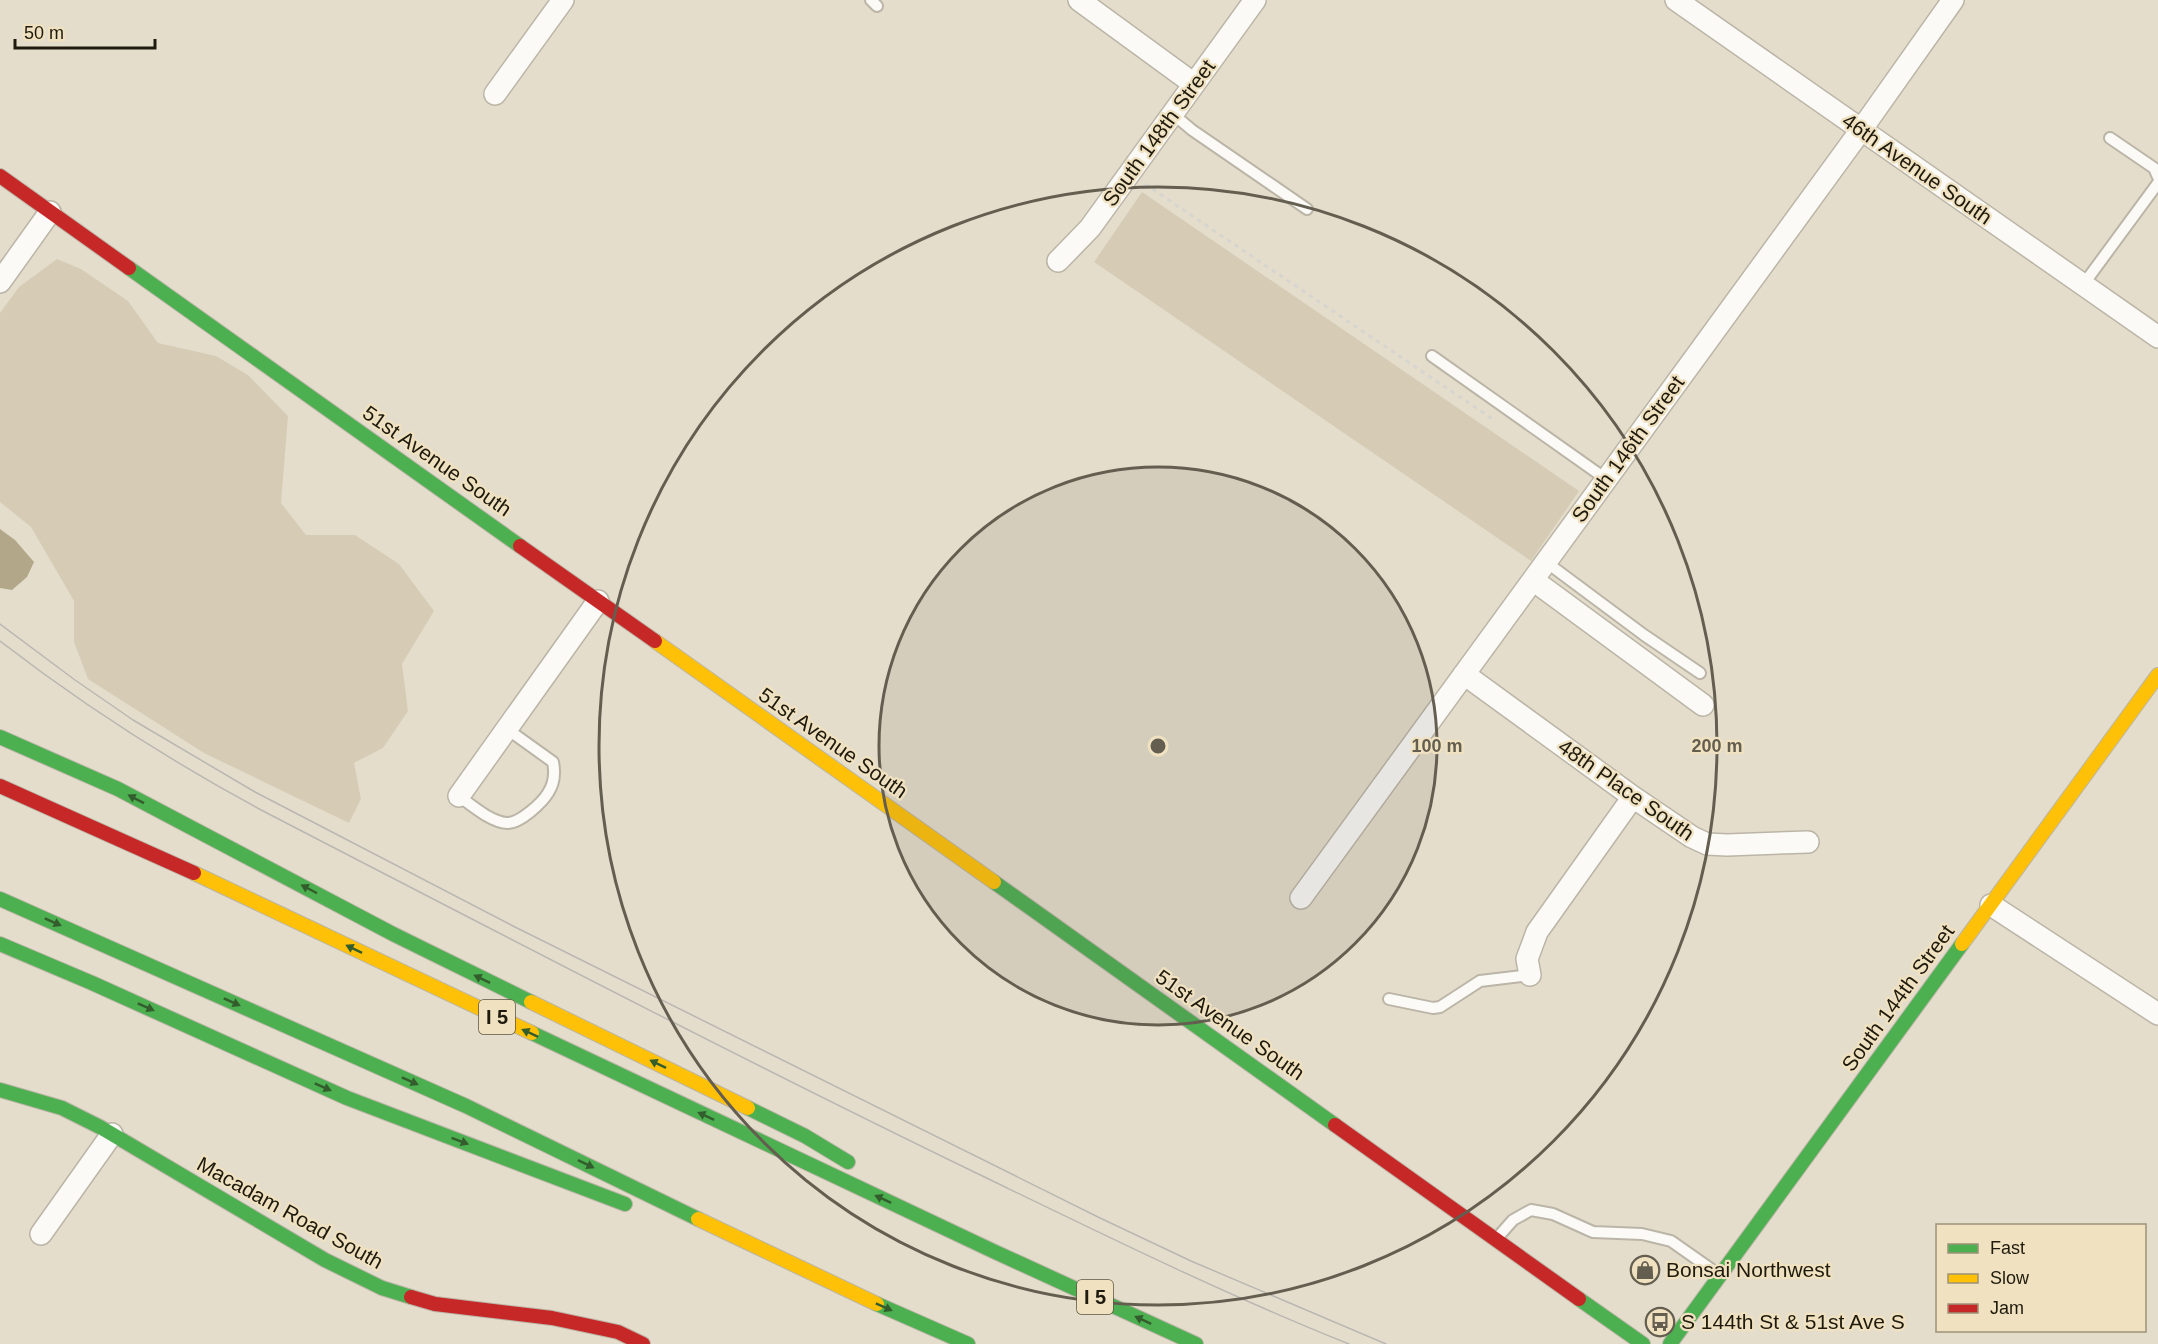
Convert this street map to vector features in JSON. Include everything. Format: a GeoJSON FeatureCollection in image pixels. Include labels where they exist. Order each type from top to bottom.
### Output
{"type":"FeatureCollection","features":[{"type":"Feature","properties":{"kind":"main road","name":"51st Avenue South"},"geometry":{"type":"LineString","coordinates":[[0,176],[1642,1344]]}},
{"type":"Feature","properties":{"kind":"main road","name":"South 144th Street"},"geometry":{"type":"LineString","coordinates":[[1670,1344],[2158,675]]}},
{"type":"Feature","properties":{"kind":"main road"},"geometry":{"type":"LineString","coordinates":[[0,737],[118,789],[393,934],[805,1136],[864,1172]]}},
{"type":"Feature","properties":{"kind":"main road","name":"I 5"},"geometry":{"type":"LineString","coordinates":[[0,786],[232,891],[993,1251],[1196,1344]]}},
{"type":"Feature","properties":{"kind":"main road"},"geometry":{"type":"LineString","coordinates":[[0,899],[466,1106],[831,1283],[968,1344]]}},
{"type":"Feature","properties":{"kind":"main road"},"geometry":{"type":"LineString","coordinates":[[0,944],[346,1098],[633,1207]]}},
{"type":"Feature","properties":{"kind":"main road","name":"Macadam Road South"},"geometry":{"type":"LineString","coordinates":[[0,1090],[62,1108],[112,1134],[325,1260],[382,1288],[435,1304],[552,1318],[618,1332],[643,1344]]}},
{"type":"Feature","properties":{"kind":"main road"},"geometry":{"type":"LineString","coordinates":[[884,1184],[993,1251]]}},
{"type":"Feature","properties":{"kind":"main road"},"geometry":{"type":"LineString","coordinates":[[677,1224],[831,1283]]}},
{"type":"Feature","properties":{"kind":"street"},"geometry":{"type":"LineString","coordinates":[[1079,0],[1194,84]]}},
{"type":"Feature","properties":{"kind":"street","name":"South 148th Street"},"geometry":{"type":"LineString","coordinates":[[1058,261],[1090,228],[1255,0]]}},
{"type":"Feature","properties":{"kind":"street","name":"46th Avenue South"},"geometry":{"type":"LineString","coordinates":[[1676,0],[2158,337]]}},
{"type":"Feature","properties":{"kind":"street","name":"South 146th Street"},"geometry":{"type":"LineString","coordinates":[[1301,898],[1861,130],[1953,0]]}},
{"type":"Feature","properties":{"kind":"street"},"geometry":{"type":"LineString","coordinates":[[495,94],[556,3]]}},
{"type":"Feature","properties":{"kind":"street"},"geometry":{"type":"LineString","coordinates":[[0,282],[50,212]]}},
{"type":"Feature","properties":{"kind":"street"},"geometry":{"type":"LineString","coordinates":[[1533,580],[1703,705]]}},
{"type":"Feature","properties":{"kind":"street"},"geometry":{"type":"LineString","coordinates":[[459,796],[598,601]]}},
{"type":"Feature","properties":{"kind":"street","name":"48th Place South"},"geometry":{"type":"LineString","coordinates":[[1464,674],[1692,837],[1707,844],[1808,842]]}},
{"type":"Feature","properties":{"kind":"street"},"geometry":{"type":"LineString","coordinates":[[1530,975],[1527,959],[1537,932],[1633,797]]}},
{"type":"Feature","properties":{"kind":"street"},"geometry":{"type":"LineString","coordinates":[[1991,905],[2158,1014]]}},
{"type":"Feature","properties":{"kind":"street"},"geometry":{"type":"LineString","coordinates":[[41,1234],[112,1134]]}},
{"type":"Feature","properties":{"kind":"lane"},"geometry":{"type":"LineString","coordinates":[[1173,114],[1192,130],[1307,209]]}},
{"type":"Feature","properties":{"kind":"lane"},"geometry":{"type":"LineString","coordinates":[[2110,138],[2154,168],[2158,177]]}},
{"type":"Feature","properties":{"kind":"lane"},"geometry":{"type":"LineString","coordinates":[[2083,285],[2158,183]]}},
{"type":"Feature","properties":{"kind":"lane"},"geometry":{"type":"LineString","coordinates":[[1432,356],[1606,479]]}},
{"type":"Feature","properties":{"kind":"lane"},"geometry":{"type":"LineString","coordinates":[[1546,562],[1644,635],[1700,673]]}},
{"type":"Feature","properties":{"kind":"lane"},"geometry":{"type":"LineString","coordinates":[[459,796],[483,814],[508,823],[523,818],[548,793],[555,772],[553,762],[507,729]]}},
{"type":"Feature","properties":{"kind":"lane"},"geometry":{"type":"LineString","coordinates":[[1389,999],[1433,1008],[1440,1007],[1479,981],[1530,975]]}},
{"type":"Feature","properties":{"kind":"lane"},"geometry":{"type":"LineString","coordinates":[[1495,1239],[1513,1220],[1531,1210],[1553,1214],[1593,1232],[1642,1234],[1671,1241],[1720,1275]]}},
{"type":"Feature","properties":{"kind":"path"},"geometry":{"type":"LineString","coordinates":[[1130,174],[1500,424]]}},
{"type":"Feature","properties":{"kind":"shaded area"},"geometry":{"type":"Polygon","coordinates":[[[1142,192],[1579,491],[1531,561],[1094,262],[1142,192]]]}},
{"type":"Feature","properties":{"kind":"shaded area"},"geometry":{"type":"Polygon","coordinates":[[[57,259],[81,269],[128,301],[158,343],[216,356],[248,375],[288,416],[281,503],[306,535],[355,535],[399,564],[434,611],[402,664],[408,711],[383,748],[354,763],[361,799],[349,823],[204,753],[88,679],[74,642],[74,601],[31,527],[0,502],[0,313],[19,287],[57,259]]]}},
{"type":"Feature","properties":{"kind":"shaded area"},"geometry":{"type":"Polygon","coordinates":[[[0,529],[15,540],[34,562],[27,577],[12,590],[0,588],[0,529]]]}},
{"type":"Feature","properties":{"kind":"tram line"},"geometry":{"type":"LineString","coordinates":[[0,624],[133,720],[255,792],[513,926],[1100,1218],[1191,1261],[1386,1344]]}},
{"type":"Feature","properties":{"kind":"tram line"},"geometry":{"type":"LineString","coordinates":[[0,641],[63,688],[128,731],[263,811],[879,1126],[1157,1260],[1349,1344]]}},
{"type":"Feature","properties":{"kind":"traffic: fast"},"geometry":{"type":"LineString","coordinates":[[129,268],[520,546]]}},
{"type":"Feature","properties":{"kind":"traffic: fast"},"geometry":{"type":"LineString","coordinates":[[0,737],[118,789],[393,934],[531,1002]]}},
{"type":"Feature","properties":{"kind":"traffic: fast"},"geometry":{"type":"LineString","coordinates":[[994,882],[1335,1125]]}},
{"type":"Feature","properties":{"kind":"traffic: fast"},"geometry":{"type":"LineString","coordinates":[[0,899],[466,1106],[698,1219]]}},
{"type":"Feature","properties":{"kind":"traffic: fast"},"geometry":{"type":"LineString","coordinates":[[0,944],[347,1098],[625,1204]]}},
{"type":"Feature","properties":{"kind":"traffic: fast"},"geometry":{"type":"LineString","coordinates":[[1670,1344],[1962,944]]}},
{"type":"Feature","properties":{"kind":"traffic: fast"},"geometry":{"type":"LineString","coordinates":[[532,1033],[993,1251],[1196,1344]]}},
{"type":"Feature","properties":{"kind":"traffic: fast"},"geometry":{"type":"LineString","coordinates":[[0,1090],[62,1108],[100,1127],[325,1260],[382,1288],[411,1297]]}},
{"type":"Feature","properties":{"kind":"traffic: fast"},"geometry":{"type":"LineString","coordinates":[[748,1108],[805,1136],[848,1162]]}},
{"type":"Feature","properties":{"kind":"traffic: fast"},"geometry":{"type":"LineString","coordinates":[[1579,1299],[1643,1344]]}},
{"type":"Feature","properties":{"kind":"traffic: fast"},"geometry":{"type":"LineString","coordinates":[[877,1304],[968,1344]]}},
{"type":"Feature","properties":{"kind":"traffic: slow"},"geometry":{"type":"LineString","coordinates":[[655,641],[994,882]]}},
{"type":"Feature","properties":{"kind":"traffic: slow"},"geometry":{"type":"LineString","coordinates":[[1962,944],[2158,675]]}},
{"type":"Feature","properties":{"kind":"traffic: slow"},"geometry":{"type":"LineString","coordinates":[[194,873],[532,1033]]}},
{"type":"Feature","properties":{"kind":"traffic: slow"},"geometry":{"type":"LineString","coordinates":[[531,1002],[748,1108]]}},
{"type":"Feature","properties":{"kind":"traffic: slow"},"geometry":{"type":"LineString","coordinates":[[698,1219],[877,1304]]}},
{"type":"Feature","properties":{"kind":"traffic: jam"},"geometry":{"type":"LineString","coordinates":[[0,176],[129,268]]}},
{"type":"Feature","properties":{"kind":"traffic: jam"},"geometry":{"type":"LineString","coordinates":[[520,546],[655,641]]}},
{"type":"Feature","properties":{"kind":"traffic: jam"},"geometry":{"type":"LineString","coordinates":[[0,786],[194,873]]}},
{"type":"Feature","properties":{"kind":"traffic: jam"},"geometry":{"type":"LineString","coordinates":[[1335,1125],[1579,1299]]}},
{"type":"Feature","properties":{"kind":"traffic: jam"},"geometry":{"type":"LineString","coordinates":[[411,1297],[435,1304],[552,1318],[618,1332],[643,1344]]}},
{"type":"Feature","properties":{"kind":"place","name":"Bonsai Northwest"},"geometry":{"type":"Point","coordinates":[1645,1270]}},
{"type":"Feature","properties":{"kind":"place","name":"S 144th St & 51st Ave S"},"geometry":{"type":"Point","coordinates":[1660,1322]}}]}
